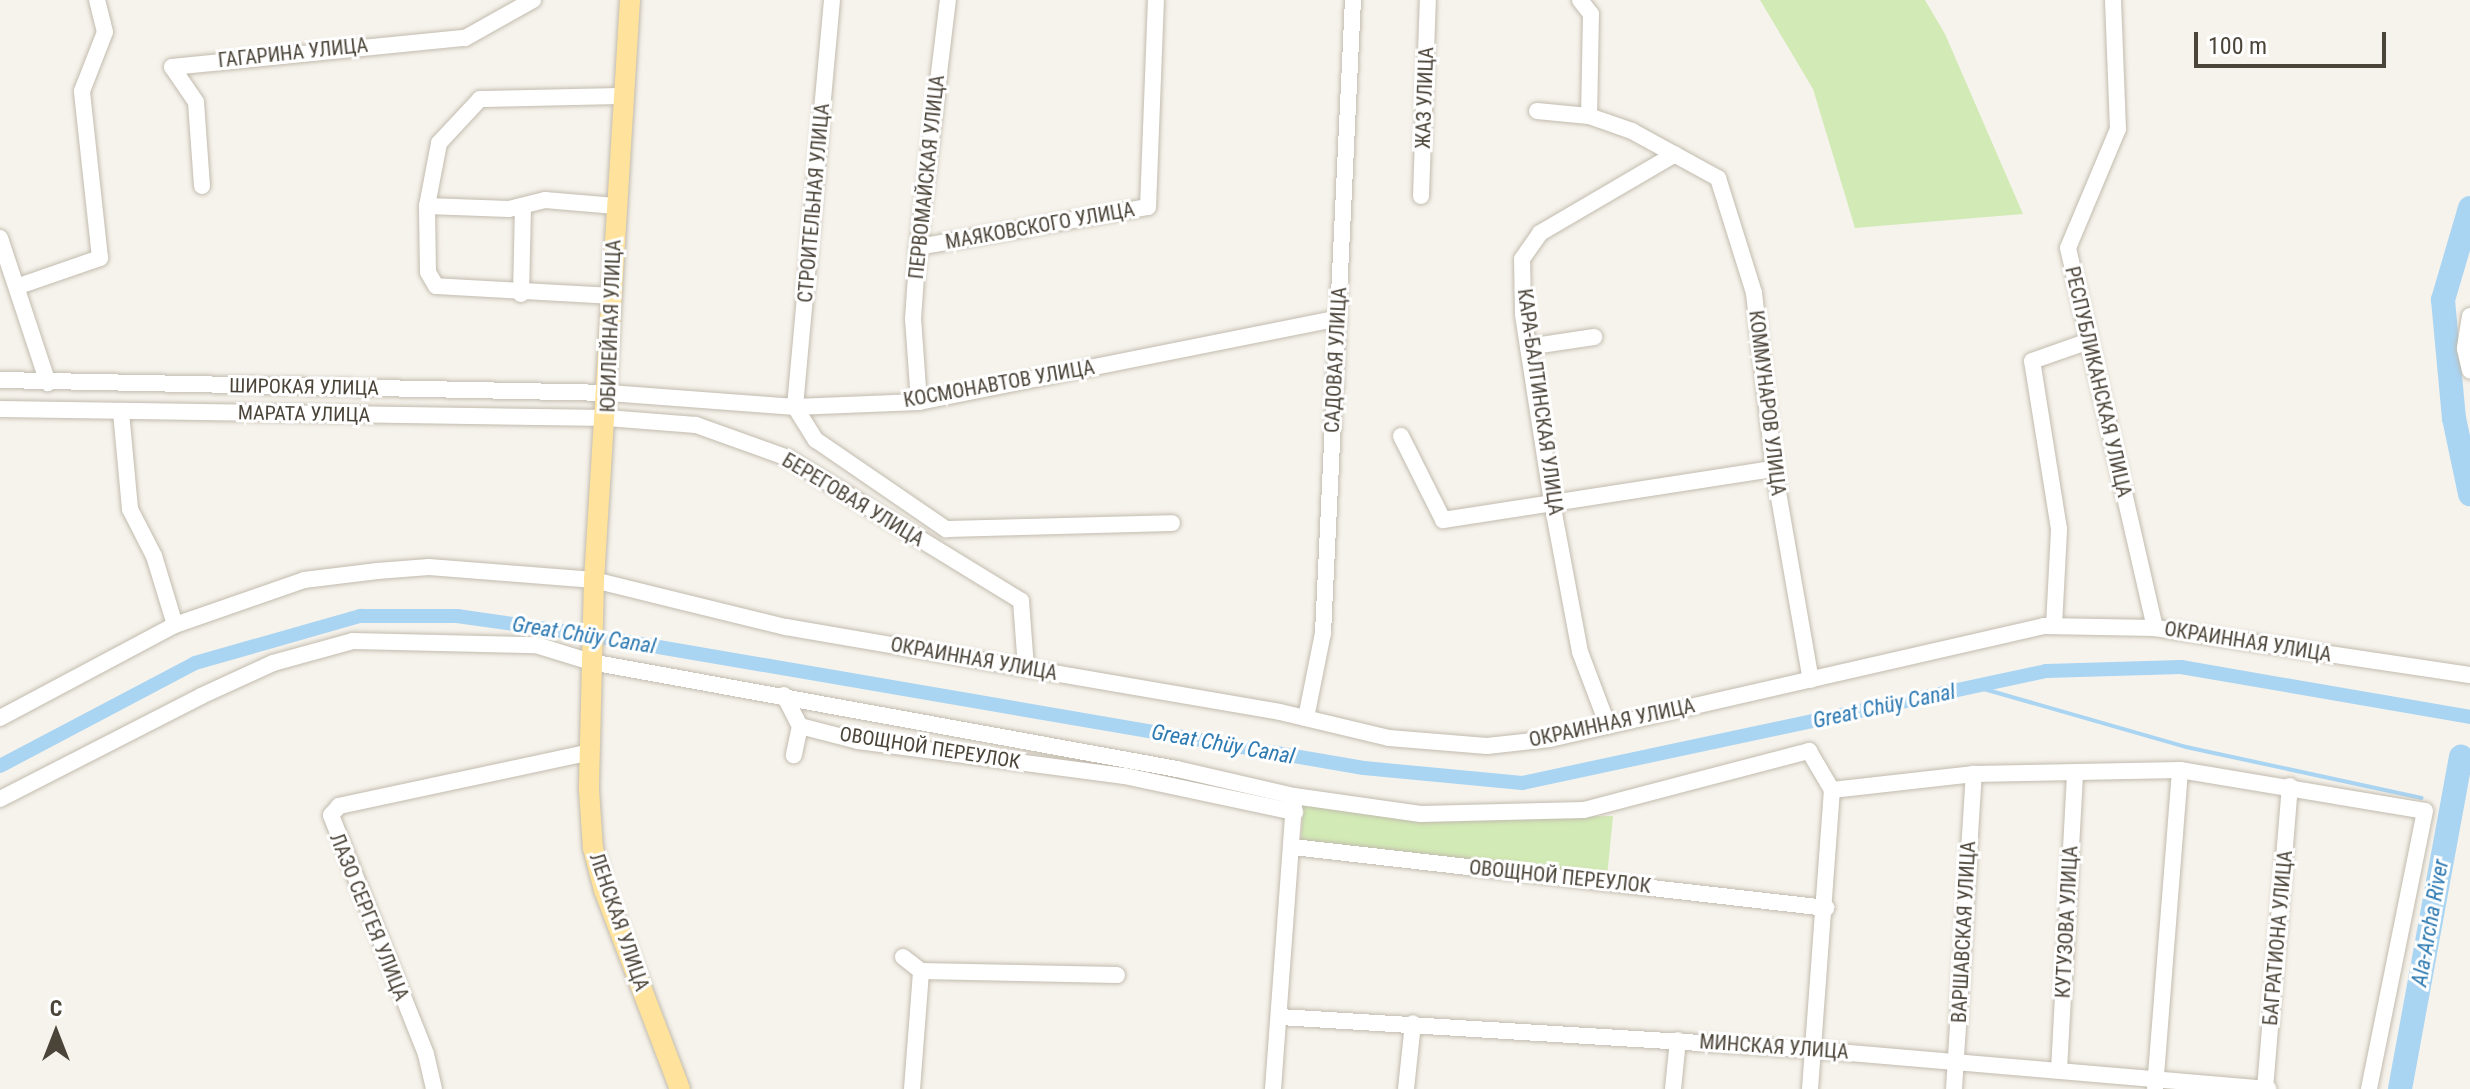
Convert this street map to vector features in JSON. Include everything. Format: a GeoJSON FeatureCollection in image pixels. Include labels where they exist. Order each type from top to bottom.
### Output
{"type":"FeatureCollection","features":[{"type":"Feature","properties":{"kind":"main road","name":"ЮБИЛЕЙНАЯ УЛИЦА"},"geometry":{"type":"LineString","coordinates":[[591,657],[630,0]]}},
{"type":"Feature","properties":{"kind":"main road","name":"ЛЕНСКАЯ УЛИЦА"},"geometry":{"type":"LineString","coordinates":[[591,657],[587,753],[593,848],[604,890],[680,1089]]}},
{"type":"Feature","properties":{"kind":"street"},"geometry":{"type":"LineString","coordinates":[[19,286],[100,258],[82,91],[105,32],[97,0]]}},
{"type":"Feature","properties":{"kind":"street","name":"ГАГАРИНА УЛИЦА"},"geometry":{"type":"LineString","coordinates":[[202,186],[196,102],[172,67],[465,38],[533,0]]}},
{"type":"Feature","properties":{"kind":"street","name":"СТРОИТЕЛЬНАЯ УЛИЦА"},"geometry":{"type":"LineString","coordinates":[[795,407],[832,0]]}},
{"type":"Feature","properties":{"kind":"street","name":"ПЕРВОМАЙСКАЯ УЛИЦА"},"geometry":{"type":"LineString","coordinates":[[919,402],[913,319],[918,247],[948,0]]}},
{"type":"Feature","properties":{"kind":"street","name":"МАЯКОВСКОГО УЛИЦА"},"geometry":{"type":"LineString","coordinates":[[918,247],[1148,207],[1156,0]]}},
{"type":"Feature","properties":{"kind":"street","name":"САДОВАЯ УЛИЦА"},"geometry":{"type":"LineString","coordinates":[[1306,718],[1323,633],[1353,0]]}},
{"type":"Feature","properties":{"kind":"street","name":"ЖАЗ УЛИЦА"},"geometry":{"type":"LineString","coordinates":[[1421,196],[1428,0]]}},
{"type":"Feature","properties":{"kind":"street"},"geometry":{"type":"LineString","coordinates":[[1580,0],[1591,14],[1589,116]]}},
{"type":"Feature","properties":{"kind":"street","name":"РЕСПУБЛИКАНСКАЯ УЛИЦА"},"geometry":{"type":"LineString","coordinates":[[2113,0],[2118,129],[2068,248],[2155,628]]}},
{"type":"Feature","properties":{"kind":"street"},"geometry":{"type":"LineString","coordinates":[[613,296],[521,294],[436,286],[428,272],[427,206],[439,143],[480,99],[623,96]]}},
{"type":"Feature","properties":{"kind":"street","name":"КОММУНАРОВ УЛИЦА"},"geometry":{"type":"LineString","coordinates":[[1537,111],[1589,116],[1675,154],[1718,178],[1754,293],[1774,469],[1811,680]]}},
{"type":"Feature","properties":{"kind":"street","name":"КАРА-БАЛТИНСКАЯ УЛИЦА"},"geometry":{"type":"LineString","coordinates":[[1608,726],[1580,652],[1552,502],[1528,347],[1522,259],[1540,233],[1675,154]]}},
{"type":"Feature","properties":{"kind":"street"},"geometry":{"type":"LineString","coordinates":[[427,206],[523,206],[545,200],[616,206]]}},
{"type":"Feature","properties":{"kind":"street"},"geometry":{"type":"LineString","coordinates":[[521,294],[523,206]]}},
{"type":"Feature","properties":{"kind":"street"},"geometry":{"type":"LineString","coordinates":[[0,238],[19,286],[48,383]]}},
{"type":"Feature","properties":{"kind":"street"},"geometry":{"type":"LineString","coordinates":[[2470,316],[2465,349],[2470,370]]}},
{"type":"Feature","properties":{"kind":"street","name":"КОСМОНАВТОВ УЛИЦА"},"geometry":{"type":"LineString","coordinates":[[609,393],[795,407],[919,402],[1338,318]]}},
{"type":"Feature","properties":{"kind":"street"},"geometry":{"type":"LineString","coordinates":[[1528,347],[1594,337]]}},
{"type":"Feature","properties":{"kind":"street"},"geometry":{"type":"LineString","coordinates":[[2054,626],[2059,529],[2032,361],[2089,341]]}},
{"type":"Feature","properties":{"kind":"street","name":"ШИРОКАЯ УЛИЦА"},"geometry":{"type":"LineString","coordinates":[[0,380],[609,393]]}},
{"type":"Feature","properties":{"kind":"street","name":"БЕРЕГОВАЯ УЛИЦА"},"geometry":{"type":"LineString","coordinates":[[795,407],[816,440],[946,529],[1172,523]]}},
{"type":"Feature","properties":{"kind":"street","name":"МАРАТА УЛИЦА"},"geometry":{"type":"LineString","coordinates":[[0,409],[607,418]]}},
{"type":"Feature","properties":{"kind":"street"},"geometry":{"type":"LineString","coordinates":[[121,412],[130,509],[154,556],[167,608],[175,625]]}},
{"type":"Feature","properties":{"kind":"street","name":"БЕРЕГОВАЯ УЛИЦА"},"geometry":{"type":"LineString","coordinates":[[607,418],[696,425],[788,458],[1021,601],[1026,668]]}},
{"type":"Feature","properties":{"kind":"street"},"geometry":{"type":"LineString","coordinates":[[1401,436],[1443,520],[1774,469]]}},
{"type":"Feature","properties":{"kind":"street"},"geometry":{"type":"LineString","coordinates":[[0,718],[175,625],[304,580],[429,567],[594,583]]}},
{"type":"Feature","properties":{"kind":"street","name":"ОКРАИННАЯ УЛИЦА"},"geometry":{"type":"LineString","coordinates":[[594,583],[786,627],[1306,718],[1389,738],[1487,746],[1608,726],[2054,626],[2155,628],[2470,675]]}},
{"type":"Feature","properties":{"kind":"street"},"geometry":{"type":"LineString","coordinates":[[0,799],[215,689],[273,663],[353,641],[536,645],[1177,769],[1294,804],[1421,814],[1584,810],[1809,751],[1832,790],[1827,908],[1810,1089]]}},
{"type":"Feature","properties":{"kind":"street"},"geometry":{"type":"LineString","coordinates":[[784,695],[800,726],[794,755]]}},
{"type":"Feature","properties":{"kind":"street","name":"ОВОЩНОЙ ПЕРЕУЛОК"},"geometry":{"type":"LineString","coordinates":[[800,726],[858,741],[1125,776],[1294,804]]}},
{"type":"Feature","properties":{"kind":"street","name":"ЛАЗО СЕРГЕЯ УЛИЦА"},"geometry":{"type":"LineString","coordinates":[[434,1089],[426,1054],[331,815],[339,806],[587,753]]}},
{"type":"Feature","properties":{"kind":"street"},"geometry":{"type":"LineString","coordinates":[[1832,790],[1974,774],[2180,770],[2425,811],[2369,1089]]}},
{"type":"Feature","properties":{"kind":"street"},"geometry":{"type":"LineString","coordinates":[[2156,1084],[2180,770]]}},
{"type":"Feature","properties":{"kind":"street","name":"ВАРШАВСКАЯ УЛИЦА"},"geometry":{"type":"LineString","coordinates":[[1954,1089],[1974,774]]}},
{"type":"Feature","properties":{"kind":"street","name":"КУТУЗОВА УЛИЦА"},"geometry":{"type":"LineString","coordinates":[[2059,1070],[2075,774]]}},
{"type":"Feature","properties":{"kind":"street","name":"БАГРАТИОНА УЛИЦА"},"geometry":{"type":"LineString","coordinates":[[2266,1089],[2290,786]]}},
{"type":"Feature","properties":{"kind":"street"},"geometry":{"type":"LineString","coordinates":[[1273,1089],[1294,804]]}},
{"type":"Feature","properties":{"kind":"street","name":"ОВОЩНОЙ ПЕРЕУЛОК"},"geometry":{"type":"LineString","coordinates":[[1293,847],[1827,908]]}},
{"type":"Feature","properties":{"kind":"street"},"geometry":{"type":"LineString","coordinates":[[903,957],[921,971],[1117,975]]}},
{"type":"Feature","properties":{"kind":"street"},"geometry":{"type":"LineString","coordinates":[[912,1089],[921,971]]}},
{"type":"Feature","properties":{"kind":"street","name":"МИНСКАЯ УЛИЦА"},"geometry":{"type":"LineString","coordinates":[[1280,1017],[1678,1040],[2059,1070],[2156,1084],[2266,1089]]}},
{"type":"Feature","properties":{"kind":"street"},"geometry":{"type":"LineString","coordinates":[[1406,1089],[1413,1023]]}},
{"type":"Feature","properties":{"kind":"street"},"geometry":{"type":"LineString","coordinates":[[1673,1089],[1678,1040]]}},
{"type":"Feature","properties":{"kind":"green space"},"geometry":{"type":"Polygon","coordinates":[[[1760,0],[1925,0],[1945,34],[2023,214],[1855,228],[1813,89],[1760,0]]]}},
{"type":"Feature","properties":{"kind":"green space"},"geometry":{"type":"Polygon","coordinates":[[[1303,805],[1421,821],[1613,816],[1607,877],[1301,842],[1303,805]]]}},
{"type":"Feature","properties":{"kind":"waterway","name":"Ala-Archa River"},"geometry":{"type":"LineString","coordinates":[[2470,208],[2443,300],[2454,418],[2470,494]]}},
{"type":"Feature","properties":{"kind":"waterway","name":"Great Chüy Canal"},"geometry":{"type":"LineString","coordinates":[[0,766],[195,663],[360,616],[457,616],[583,634],[1364,768],[1522,783],[2046,671],[2181,667],[2470,717]]}},
{"type":"Feature","properties":{"kind":"waterway"},"geometry":{"type":"LineString","coordinates":[[1977,687],[2186,747],[2422,798]]}},
{"type":"Feature","properties":{"kind":"waterway","name":"Ala-Archa River"},"geometry":{"type":"LineString","coordinates":[[2400,1089],[2461,757]]}}]}
